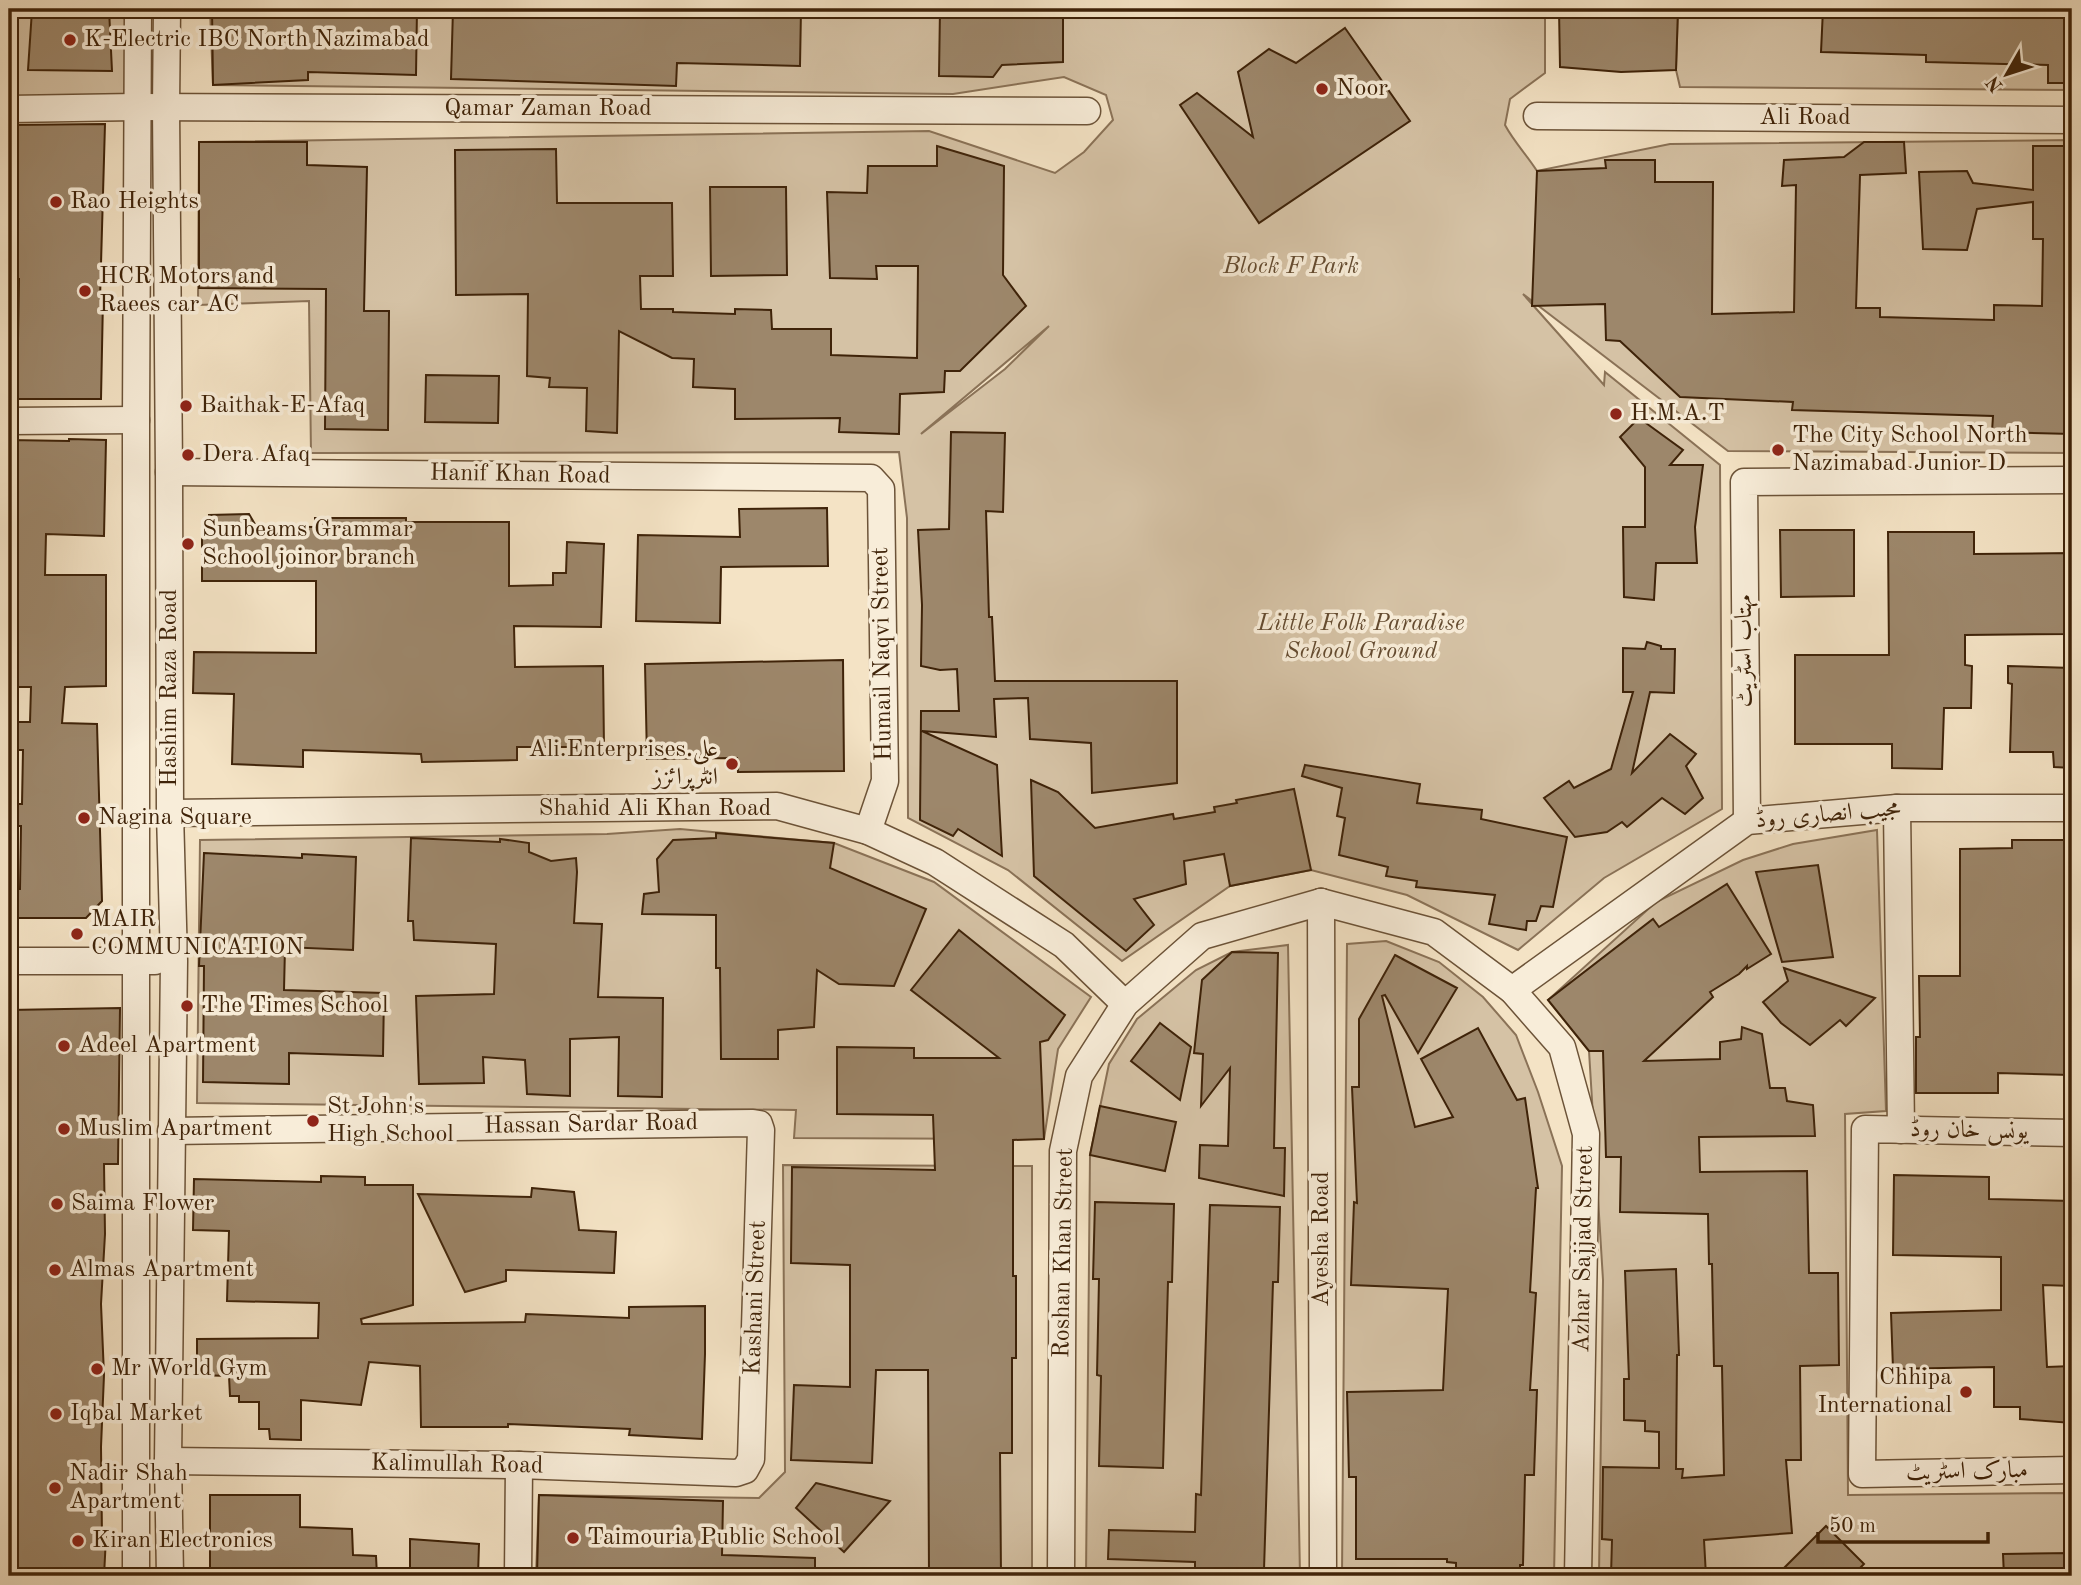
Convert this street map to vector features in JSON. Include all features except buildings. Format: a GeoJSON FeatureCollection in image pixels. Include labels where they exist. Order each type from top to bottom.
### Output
{"type":"FeatureCollection","features":[{"type":"Feature","properties":{"kind":"street","name":"Hashim Raza Road"},"geometry":{"type":"LineString","coordinates":[[136,1576],[138,9]]}},
{"type":"Feature","properties":{"kind":"street","name":"Hashim Raza Road"},"geometry":{"type":"LineString","coordinates":[[167,9],[170,813],[174,961],[168,1461],[170,1576]]}},
{"type":"Feature","properties":{"kind":"street","name":"Qamar Zaman Road"},"geometry":{"type":"LineString","coordinates":[[9,109],[166,107],[1087,111]]}},
{"type":"Feature","properties":{"kind":"street","name":"Ali Road"},"geometry":{"type":"LineString","coordinates":[[1537,116],[2072,120]]}},
{"type":"Feature","properties":{"kind":"street"},"geometry":{"type":"LineString","coordinates":[[9,421],[136,420]]}},
{"type":"Feature","properties":{"kind":"street","name":"Hanif Khan Road"},"geometry":{"type":"LineString","coordinates":[[169,472],[871,478]]}},
{"type":"Feature","properties":{"kind":"street","name":"Humail Naqvi Street"},"geometry":{"type":"LineString","coordinates":[[868,831],[885,780],[881,489],[871,478]]}},
{"type":"Feature","properties":{"kind":"street","name":"مہتاب اسٹریٹ"},"geometry":{"type":"LineString","coordinates":[[1747,821],[1744,482],[2072,480]]}},
{"type":"Feature","properties":{"kind":"street","name":"Shahid Ali Khan Road"},"geometry":{"type":"LineString","coordinates":[[170,813],[777,806],[868,831],[935,862],[1064,945],[1125,1004]]}},
{"type":"Feature","properties":{"kind":"street"},"geometry":{"type":"LineString","coordinates":[[1897,808],[1901,1130]]}},
{"type":"Feature","properties":{"kind":"street","name":"مجیب انصاری روڈ"},"geometry":{"type":"LineString","coordinates":[[1512,990],[1747,821],[1897,808],[2072,808]]}},
{"type":"Feature","properties":{"kind":"street","name":"Azhar Sajjad Street"},"geometry":{"type":"LineString","coordinates":[[1321,902],[1434,932],[1512,990],[1562,1047],[1586,1134],[1578,1576]]}},
{"type":"Feature","properties":{"kind":"street","name":"Roshan Khan Street"},"geometry":{"type":"LineString","coordinates":[[1061,1576],[1063,1151],[1079,1076],[1125,1004],[1202,936],[1321,902]]}},
{"type":"Feature","properties":{"kind":"street","name":"Ayesha Road"},"geometry":{"type":"LineString","coordinates":[[1321,902],[1323,1576]]}},
{"type":"Feature","properties":{"kind":"street"},"geometry":{"type":"LineString","coordinates":[[9,961],[174,961]]}},
{"type":"Feature","properties":{"kind":"street","name":"Hassan Sardar Road"},"geometry":{"type":"LineString","coordinates":[[171,1131],[759,1124]]}},
{"type":"Feature","properties":{"kind":"street","name":"Kashani Street"},"geometry":{"type":"LineString","coordinates":[[745,1471],[751,1460],[761,1130],[759,1124]]}},
{"type":"Feature","properties":{"kind":"street","name":"یونس خان روڈ"},"geometry":{"type":"LineString","coordinates":[[1862,1474],[1865,1129],[2072,1133]]}},
{"type":"Feature","properties":{"kind":"street","name":"Kalimullah Road"},"geometry":{"type":"LineString","coordinates":[[168,1461],[519,1465],[736,1474],[745,1471]]}},
{"type":"Feature","properties":{"kind":"street"},"geometry":{"type":"LineString","coordinates":[[518,1576],[519,1465]]}},
{"type":"Feature","properties":{"kind":"street","name":"مبارک اسٹریٹ"},"geometry":{"type":"LineString","coordinates":[[1862,1474],[2072,1470]]}},
{"type":"Feature","properties":{"kind":"green space"},"geometry":{"type":"Polygon","coordinates":[[[9,9],[134,9],[130,107],[9,107],[9,9]]]}},
{"type":"Feature","properties":{"kind":"green space"},"geometry":{"type":"Polygon","coordinates":[[[210,9],[1545,9],[1545,73],[1510,99],[1505,125],[1537,171],[1670,144],[2072,140],[2072,453],[1728,451],[1523,294],[1604,385],[1605,372],[1720,465],[1722,809],[1604,878],[1518,950],[1407,895],[1311,870],[1230,886],[1122,961],[1008,870],[908,818],[907,518],[899,452],[311,453],[309,301],[198,305],[199,142],[929,131],[1055,173],[1084,152],[1113,120],[1106,95],[1064,77],[953,94],[213,85],[210,9]],[[1049,326],[921,434],[1005,369],[1049,326]]]}},
{"type":"Feature","properties":{"kind":"green space"},"geometry":{"type":"Polygon","coordinates":[[[1678,9],[2072,9],[2072,90],[1680,87],[1676,70],[1678,9]]]}},
{"type":"Feature","properties":{"kind":"green space"},"geometry":{"type":"Polygon","coordinates":[[[680,829],[834,843],[934,882],[1091,997],[1058,1049],[1044,1139],[794,1138],[796,1110],[197,1103],[200,840],[607,834],[680,829]]]}},
{"type":"Feature","properties":{"kind":"green space"},"geometry":{"type":"Polygon","coordinates":[[[1877,830],[1886,1111],[1845,1114],[1848,1495],[2072,1493],[2072,1576],[1599,1576],[1603,1280],[1589,1051],[1548,1000],[1656,902],[1743,860],[1793,844],[1877,830]]]}},
{"type":"Feature","properties":{"kind":"green space"},"geometry":{"type":"Polygon","coordinates":[[[1386,941],[1439,962],[1483,997],[1516,1035],[1562,1166],[1554,1576],[1342,1576],[1347,944],[1386,941]]]}},
{"type":"Feature","properties":{"kind":"green space"},"geometry":{"type":"Polygon","coordinates":[[[1288,945],[1300,1576],[1086,1576],[1090,1155],[1109,1064],[1137,1019],[1196,970],[1232,952],[1288,945]]]}},
{"type":"Feature","properties":{"kind":"green space"},"geometry":{"type":"Polygon","coordinates":[[[783,1165],[1032,1166],[1032,1576],[536,1576],[539,1495],[759,1498],[785,1472],[783,1165]]]}},
{"type":"Feature","properties":{"kind":"place","name":"K-Electric IBC North Nazimabad"},"geometry":{"type":"Point","coordinates":[70,40]}},
{"type":"Feature","properties":{"kind":"place","name":"Noor"},"geometry":{"type":"Point","coordinates":[1322,89]}},
{"type":"Feature","properties":{"kind":"place","name":"Rao Heights"},"geometry":{"type":"Point","coordinates":[56,202]}},
{"type":"Feature","properties":{"kind":"place","name":"HCR Motors and Raees car AC"},"geometry":{"type":"Point","coordinates":[85,291]}},
{"type":"Feature","properties":{"kind":"place","name":"Baithak-E-Afaq"},"geometry":{"type":"Point","coordinates":[186,406]}},
{"type":"Feature","properties":{"kind":"place","name":"H.M.A.T"},"geometry":{"type":"Point","coordinates":[1616,414]}},
{"type":"Feature","properties":{"kind":"place","name":"The City School North Nazimabad Junior D"},"geometry":{"type":"Point","coordinates":[1778,450]}},
{"type":"Feature","properties":{"kind":"place","name":"Dera Afaq"},"geometry":{"type":"Point","coordinates":[188,455]}},
{"type":"Feature","properties":{"kind":"place","name":"Sunbeams Grammar School joinor branch"},"geometry":{"type":"Point","coordinates":[188,544]}},
{"type":"Feature","properties":{"kind":"place","name":"Ali.Enterprises.علی انٹرپرائزز"},"geometry":{"type":"Point","coordinates":[732,764]}},
{"type":"Feature","properties":{"kind":"place","name":"Nagina Square"},"geometry":{"type":"Point","coordinates":[84,818]}},
{"type":"Feature","properties":{"kind":"place","name":"MAIR COMMUNICATION"},"geometry":{"type":"Point","coordinates":[77,934]}},
{"type":"Feature","properties":{"kind":"place","name":"The Times School"},"geometry":{"type":"Point","coordinates":[187,1006]}},
{"type":"Feature","properties":{"kind":"place","name":"Adeel Apartment"},"geometry":{"type":"Point","coordinates":[64,1046]}},
{"type":"Feature","properties":{"kind":"place","name":"St John's High School"},"geometry":{"type":"Point","coordinates":[313,1121]}},
{"type":"Feature","properties":{"kind":"place","name":"Muslim Apartment"},"geometry":{"type":"Point","coordinates":[64,1129]}},
{"type":"Feature","properties":{"kind":"place","name":"Saima Flower"},"geometry":{"type":"Point","coordinates":[57,1204]}},
{"type":"Feature","properties":{"kind":"place","name":"Almas Apartment"},"geometry":{"type":"Point","coordinates":[55,1270]}},
{"type":"Feature","properties":{"kind":"place","name":"Mr World Gym"},"geometry":{"type":"Point","coordinates":[97,1369]}},
{"type":"Feature","properties":{"kind":"place","name":"Chhipa International"},"geometry":{"type":"Point","coordinates":[1966,1392]}},
{"type":"Feature","properties":{"kind":"place","name":"Iqbal Market"},"geometry":{"type":"Point","coordinates":[56,1414]}},
{"type":"Feature","properties":{"kind":"place","name":"Nadir Shah Apartment"},"geometry":{"type":"Point","coordinates":[55,1488]}},
{"type":"Feature","properties":{"kind":"place","name":"Taimouria Public School"},"geometry":{"type":"Point","coordinates":[573,1538]}},
{"type":"Feature","properties":{"kind":"place","name":"Kiran Electronics"},"geometry":{"type":"Point","coordinates":[78,1541]}},
{"type":"Feature","properties":{"kind":"park label","name":"Block F Park"},"geometry":{"type":"Point","coordinates":[1291,267]}},
{"type":"Feature","properties":{"kind":"park label","name":"Little Folk Paradise School Ground"},"geometry":{"type":"Point","coordinates":[1361,638]}}]}
